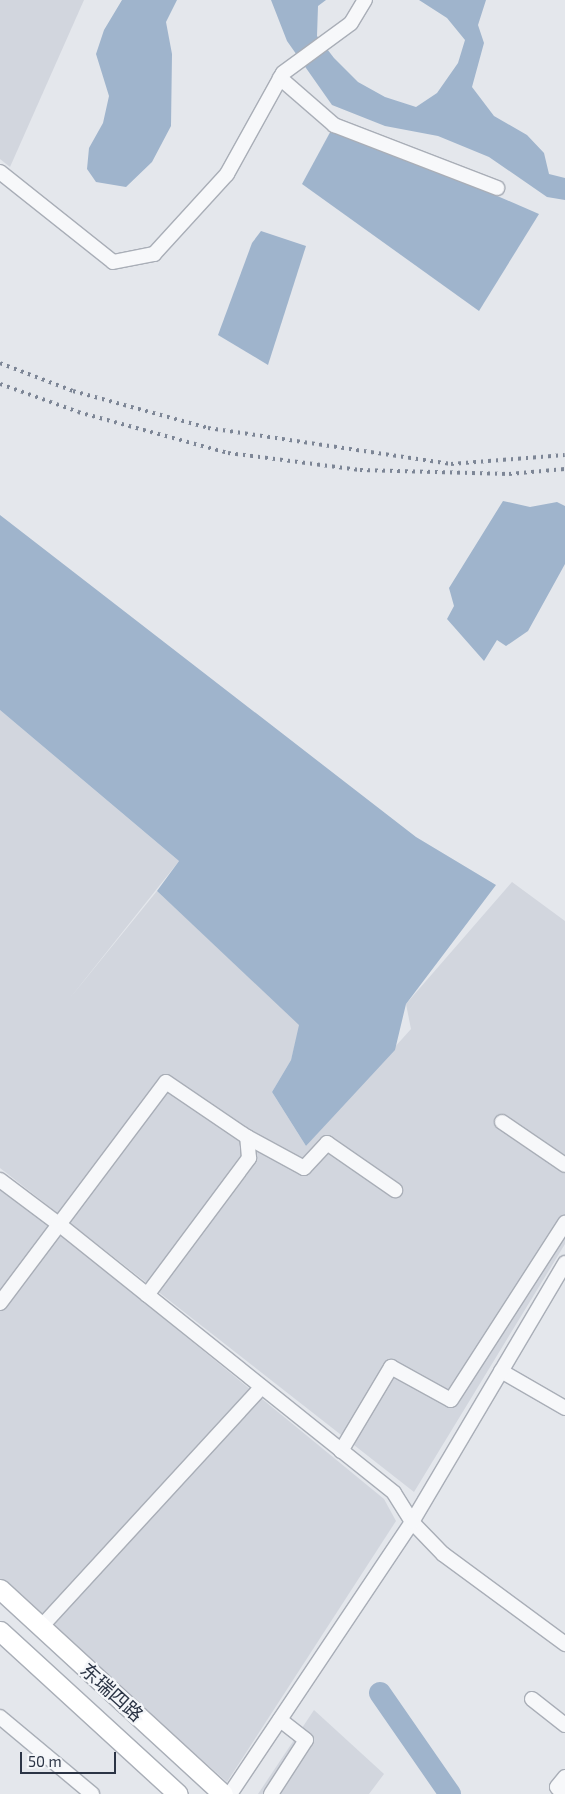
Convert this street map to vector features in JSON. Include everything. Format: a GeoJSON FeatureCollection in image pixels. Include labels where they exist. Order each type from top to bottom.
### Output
{"type":"FeatureCollection","features":[{"type":"Feature","properties":{"kind":"main road","name":"东瑞四路"},"geometry":{"type":"LineString","coordinates":[[0,1589],[223,1794]]}},
{"type":"Feature","properties":{"kind":"main road","name":"东瑞四路"},"geometry":{"type":"LineString","coordinates":[[0,1631],[178,1794]]}},
{"type":"Feature","properties":{"kind":"street"},"geometry":{"type":"LineString","coordinates":[[0,172],[113,262],[154,254],[228,174],[283,73],[351,23],[365,0]]}},
{"type":"Feature","properties":{"kind":"street"},"geometry":{"type":"LineString","coordinates":[[280,78],[334,125],[498,188]]}},
{"type":"Feature","properties":{"kind":"street"},"geometry":{"type":"LineString","coordinates":[[0,1303],[166,1082],[247,1137],[304,1168],[327,1142],[396,1190]]}},
{"type":"Feature","properties":{"kind":"street"},"geometry":{"type":"LineString","coordinates":[[502,1122],[565,1166]]}},
{"type":"Feature","properties":{"kind":"street"},"geometry":{"type":"LineString","coordinates":[[147,1295],[249,1158],[247,1137]]}},
{"type":"Feature","properties":{"kind":"street"},"geometry":{"type":"LineString","coordinates":[[0,1180],[60,1225],[394,1493],[412,1522],[443,1554],[565,1644]]}},
{"type":"Feature","properties":{"kind":"street"},"geometry":{"type":"LineString","coordinates":[[341,1451],[391,1367],[451,1400],[565,1223]]}},
{"type":"Feature","properties":{"kind":"street"},"geometry":{"type":"LineString","coordinates":[[230,1794],[412,1522],[565,1263]]}},
{"type":"Feature","properties":{"kind":"street"},"geometry":{"type":"LineString","coordinates":[[501,1371],[565,1408]]}},
{"type":"Feature","properties":{"kind":"street"},"geometry":{"type":"LineString","coordinates":[[42,1627],[262,1387]]}},
{"type":"Feature","properties":{"kind":"street"},"geometry":{"type":"LineString","coordinates":[[532,1699],[565,1725]]}},
{"type":"Feature","properties":{"kind":"street"},"geometry":{"type":"LineString","coordinates":[[0,1717],[92,1794]]}},
{"type":"Feature","properties":{"kind":"street"},"geometry":{"type":"LineString","coordinates":[[271,1794],[306,1740],[280,1720]]}},
{"type":"Feature","properties":{"kind":"street"},"geometry":{"type":"LineString","coordinates":[[563,1794],[557,1788],[565,1777]]}},
{"type":"Feature","properties":{"kind":"shaded area"},"geometry":{"type":"Polygon","coordinates":[[[0,0],[84,0],[10,167],[0,159],[0,0]]]}},
{"type":"Feature","properties":{"kind":"shaded area"},"geometry":{"type":"Polygon","coordinates":[[[0,710],[179,861],[70,998],[157,891],[300,1025],[291,1060],[272,1092],[306,1146],[411,1029],[406,1004],[512,882],[565,921],[565,1244],[414,1492],[0,1168],[0,710]]]}},
{"type":"Feature","properties":{"kind":"shaded area"},"geometry":{"type":"Polygon","coordinates":[[[0,1184],[384,1499],[396,1521],[227,1782],[0,1582],[0,1184]]]}},
{"type":"Feature","properties":{"kind":"shaded area"},"geometry":{"type":"Polygon","coordinates":[[[314,1710],[384,1774],[369,1794],[258,1794],[314,1710]]]}},
{"type":"Feature","properties":{"kind":"water"},"geometry":{"type":"Polygon","coordinates":[[[122,0],[177,0],[166,22],[172,54],[171,126],[152,162],[126,187],[96,182],[87,169],[89,148],[103,123],[109,96],[96,54],[104,30],[122,0]]]}},
{"type":"Feature","properties":{"kind":"water"},"geometry":{"type":"Polygon","coordinates":[[[271,0],[326,0],[318,6],[317,36],[334,58],[358,82],[385,97],[416,107],[437,93],[458,63],[465,40],[447,18],[419,0],[486,0],[478,25],[484,43],[472,87],[494,116],[527,135],[544,153],[549,174],[565,178],[565,200],[547,197],[489,157],[438,136],[385,126],[332,105],[287,41],[271,0]]]}},
{"type":"Feature","properties":{"kind":"water"},"geometry":{"type":"Polygon","coordinates":[[[334,125],[539,214],[479,311],[302,184],[334,125]]]}},
{"type":"Feature","properties":{"kind":"water"},"geometry":{"type":"Polygon","coordinates":[[[261,231],[306,246],[268,365],[218,335],[252,243],[261,231]]]}},
{"type":"Feature","properties":{"kind":"water"},"geometry":{"type":"Polygon","coordinates":[[[503,501],[530,507],[557,502],[565,506],[565,564],[528,631],[506,646],[497,640],[484,661],[447,619],[454,606],[449,588],[503,501]]]}},
{"type":"Feature","properties":{"kind":"water"},"geometry":{"type":"Polygon","coordinates":[[[0,515],[416,837],[496,885],[406,1004],[395,1050],[306,1146],[272,1092],[291,1060],[299,1025],[157,891],[179,861],[0,710],[0,515]]]}},
{"type":"Feature","properties":{"kind":"waterway"},"geometry":{"type":"LineString","coordinates":[[380,1693],[450,1794]]}},
{"type":"Feature","properties":{"kind":"railway"},"geometry":{"type":"LineString","coordinates":[[0,363],[73,391],[208,428],[451,464],[565,455]]}},
{"type":"Feature","properties":{"kind":"railway"},"geometry":{"type":"LineString","coordinates":[[0,384],[78,412],[228,453],[360,470],[509,474],[565,469]]}}]}
